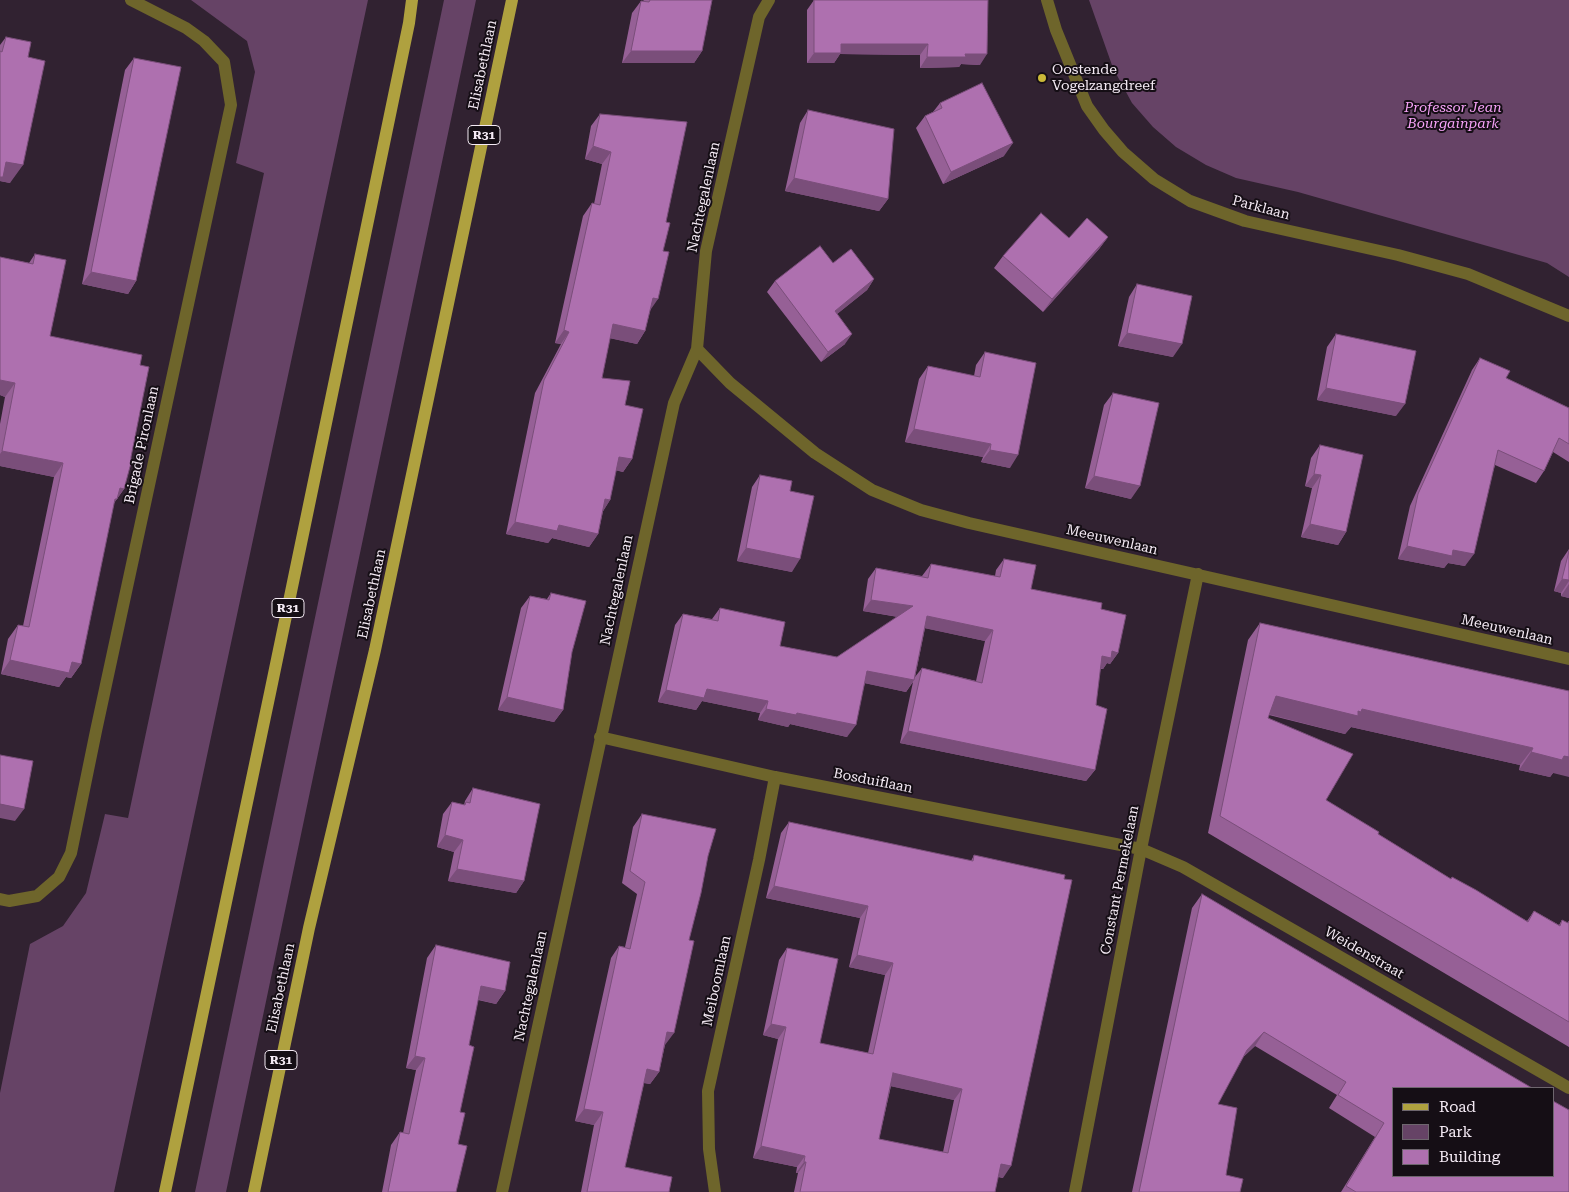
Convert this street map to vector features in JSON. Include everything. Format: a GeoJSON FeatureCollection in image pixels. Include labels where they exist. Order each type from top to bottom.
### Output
{"type":"FeatureCollection","features":[{"type":"Feature","properties":{"kind":"main road","name":"R31"},"geometry":{"type":"LineString","coordinates":[[164,1192],[270,693],[409,23],[412,0]]}},
{"type":"Feature","properties":{"kind":"main road","name":"Elisabethlaan"},"geometry":{"type":"LineString","coordinates":[[254,1192],[309,928],[375,650],[512,0]]}},
{"type":"Feature","properties":{"kind":"street","name":"Brigade Pironlaan"},"geometry":{"type":"LineString","coordinates":[[0,899],[9,901],[37,896],[60,877],[71,853],[231,105],[224,62],[204,41],[186,28],[131,0]]}},
{"type":"Feature","properties":{"kind":"street","name":"Nachtegalenlaan"},"geometry":{"type":"LineString","coordinates":[[502,1192],[674,403],[697,349],[706,252],[759,17],[770,0]]}},
{"type":"Feature","properties":{"kind":"street","name":"Parklaan"},"geometry":{"type":"LineString","coordinates":[[1047,0],[1056,30],[1087,106],[1104,130],[1123,152],[1154,179],[1190,201],[1244,221],[1398,255],[1468,274],[1569,316]]}},
{"type":"Feature","properties":{"kind":"street","name":"Meeuwenlaan"},"geometry":{"type":"LineString","coordinates":[[697,349],[730,383],[815,453],[872,490],[921,510],[969,523],[1569,659]]}},
{"type":"Feature","properties":{"kind":"street","name":"Constant Permekelaan"},"geometry":{"type":"LineString","coordinates":[[1075,1192],[1141,849],[1198,574]]}},
{"type":"Feature","properties":{"kind":"street","name":"Bosduiflaan"},"geometry":{"type":"LineString","coordinates":[[600,737],[775,777],[1141,849]]}},
{"type":"Feature","properties":{"kind":"street","name":"Meiboomlaan"},"geometry":{"type":"LineString","coordinates":[[715,1192],[709,1149],[708,1091],[759,860],[775,777]]}},
{"type":"Feature","properties":{"kind":"street","name":"Weidenstraat"},"geometry":{"type":"LineString","coordinates":[[1141,849],[1183,867],[1569,1088]]}},
{"type":"Feature","properties":{"kind":"green space"},"geometry":{"type":"Polygon","coordinates":[[[191,0],[368,0],[114,1192],[0,1192],[0,1093],[30,944],[63,926],[86,893],[105,814],[128,818],[264,173],[236,163],[255,72],[247,41],[191,0]]]}},
{"type":"Feature","properties":{"kind":"green space"},"geometry":{"type":"Polygon","coordinates":[[[444,0],[476,0],[226,1192],[195,1192],[444,0]]]}},
{"type":"Feature","properties":{"kind":"green space","name":"Professor Jean Bourgainpark"},"geometry":{"type":"Polygon","coordinates":[[[1089,0],[1569,0],[1569,277],[1547,263],[1298,192],[1236,178],[1206,165],[1176,147],[1153,127],[1132,103],[1113,68],[1089,0]]]}},
{"type":"Feature","properties":{"kind":"building"},"geometry":{"type":"Polygon","coordinates":[[[650,0],[712,0],[702,51],[631,51],[641,1],[649,2],[650,0]]]}},
{"type":"Feature","properties":{"kind":"building"},"geometry":{"type":"Polygon","coordinates":[[[814,0],[988,0],[987,54],[965,54],[966,57],[927,57],[928,44],[841,44],[841,53],[814,53],[814,0]]]}},
{"type":"Feature","properties":{"kind":"building"},"geometry":{"type":"Polygon","coordinates":[[[6,37],[31,42],[28,57],[45,61],[23,165],[6,162],[3,177],[0,177],[0,51],[2,52],[6,37]]]}},
{"type":"Feature","properties":{"kind":"building"},"geometry":{"type":"Polygon","coordinates":[[[134,58],[181,67],[136,281],[91,272],[134,58]]]}},
{"type":"Feature","properties":{"kind":"building"},"geometry":{"type":"Polygon","coordinates":[[[982,83],[1013,143],[951,172],[925,116],[942,108],[940,103],[982,83]]]}},
{"type":"Feature","properties":{"kind":"building"},"geometry":{"type":"Polygon","coordinates":[[[808,110],[894,129],[888,199],[794,178],[808,110]]]}},
{"type":"Feature","properties":{"kind":"building"},"geometry":{"type":"Polygon","coordinates":[[[600,114],[687,122],[666,222],[670,223],[663,251],[669,252],[658,299],[653,298],[645,331],[613,324],[602,378],[630,381],[625,405],[643,409],[632,459],[619,457],[610,500],[605,499],[598,534],[559,525],[557,531],[515,522],[544,380],[569,332],[564,330],[592,203],[600,205],[611,152],[593,146],[600,114]]]}},
{"type":"Feature","properties":{"kind":"building"},"geometry":{"type":"Polygon","coordinates":[[[1041,213],[1069,238],[1087,218],[1108,237],[1052,299],[1003,256],[1041,213]]]}},
{"type":"Feature","properties":{"kind":"building"},"geometry":{"type":"Polygon","coordinates":[[[820,246],[833,263],[851,249],[874,279],[835,311],[852,334],[828,352],[775,281],[820,246]]]}},
{"type":"Feature","properties":{"kind":"building"},"geometry":{"type":"Polygon","coordinates":[[[35,254],[66,260],[50,336],[142,355],[140,365],[149,367],[131,463],[124,489],[120,488],[117,499],[115,499],[81,664],[72,662],[69,673],[10,660],[18,625],[29,627],[63,463],[2,451],[15,383],[0,380],[0,257],[33,264],[35,254]]]}},
{"type":"Feature","properties":{"kind":"building"},"geometry":{"type":"Polygon","coordinates":[[[1137,284],[1192,296],[1182,344],[1127,333],[1137,284]]]}},
{"type":"Feature","properties":{"kind":"building"},"geometry":{"type":"Polygon","coordinates":[[[1336,334],[1416,351],[1405,404],[1326,388],[1336,334]]]}},
{"type":"Feature","properties":{"kind":"building"},"geometry":{"type":"Polygon","coordinates":[[[985,352],[1036,363],[1018,455],[990,450],[991,444],[914,429],[928,366],[980,377],[985,352]]]}},
{"type":"Feature","properties":{"kind":"building"},"geometry":{"type":"Polygon","coordinates":[[[1480,358],[1510,371],[1506,378],[1569,408],[1569,444],[1559,438],[1544,471],[1498,450],[1474,554],[1453,550],[1452,556],[1407,546],[1418,494],[1480,358]]]}},
{"type":"Feature","properties":{"kind":"building"},"geometry":{"type":"Polygon","coordinates":[[[1113,393],[1159,403],[1140,486],[1094,476],[1113,393]]]}},
{"type":"Feature","properties":{"kind":"building"},"geometry":{"type":"Polygon","coordinates":[[[1320,445],[1363,455],[1346,532],[1310,524],[1321,475],[1314,474],[1320,445]]]}},
{"type":"Feature","properties":{"kind":"building"},"geometry":{"type":"Polygon","coordinates":[[[760,475],[792,481],[790,491],[814,496],[800,559],[746,548],[760,475]]]}},
{"type":"Feature","properties":{"kind":"building"},"geometry":{"type":"Polygon","coordinates":[[[1569,551],[1569,580],[1562,579],[1569,551]]]}},
{"type":"Feature","properties":{"kind":"building"},"geometry":{"type":"Polygon","coordinates":[[[1004,559],[1036,565],[1031,589],[1102,603],[1101,609],[1126,615],[1118,653],[1112,651],[1111,658],[1102,656],[1096,705],[1107,709],[1095,770],[908,731],[922,668],[982,683],[993,630],[927,616],[914,680],[867,671],[856,725],[766,709],[768,701],[707,689],[704,698],[666,690],[683,614],[718,621],[720,608],[785,622],[780,646],[837,657],[913,606],[871,600],[876,568],[928,578],[931,564],[1000,577],[1004,559]]]}},
{"type":"Feature","properties":{"kind":"building"},"geometry":{"type":"Polygon","coordinates":[[[551,593],[586,601],[572,652],[563,710],[507,697],[530,596],[549,600],[551,593]]]}},
{"type":"Feature","properties":{"kind":"building"},"geometry":{"type":"Polygon","coordinates":[[[1260,623],[1569,691],[1569,757],[1564,756],[1562,760],[1531,752],[1533,748],[1362,709],[1361,712],[1358,711],[1358,716],[1276,696],[1268,718],[1353,754],[1326,800],[1451,879],[1452,877],[1476,890],[1528,922],[1534,911],[1560,926],[1562,920],[1568,923],[1569,921],[1569,1022],[1220,816],[1260,623]]]}},
{"type":"Feature","properties":{"kind":"building"},"geometry":{"type":"Polygon","coordinates":[[[0,755],[33,761],[24,809],[0,804],[0,755]]]}},
{"type":"Feature","properties":{"kind":"building"},"geometry":{"type":"Polygon","coordinates":[[[473,788],[540,804],[524,881],[457,869],[463,840],[445,835],[452,802],[465,805],[466,802],[470,803],[473,788]]]}},
{"type":"Feature","properties":{"kind":"building"},"geometry":{"type":"Polygon","coordinates":[[[642,814],[716,829],[689,940],[694,941],[674,1033],[667,1032],[659,1072],[647,1069],[625,1167],[672,1177],[669,1192],[587,1192],[603,1112],[584,1109],[619,946],[630,949],[645,882],[630,871],[642,814]]]}},
{"type":"Feature","properties":{"kind":"building"},"geometry":{"type":"Polygon","coordinates":[[[789,822],[973,861],[974,855],[1065,875],[1064,879],[1072,880],[1011,1166],[1001,1164],[995,1192],[800,1192],[806,1162],[804,1162],[805,1156],[761,1146],[786,1027],[771,1024],[787,948],[838,959],[820,1043],[873,1054],[893,963],[857,955],[868,906],[774,886],[789,822]],[[893,1073],[879,1139],[948,1153],[962,1089],[893,1073]]]}},
{"type":"Feature","properties":{"kind":"building"},"geometry":{"type":"Polygon","coordinates":[[[1202,894],[1530,1087],[1392,1087],[1392,1177],[1554,1177],[1554,1102],[1569,1110],[1569,1192],[1356,1192],[1346,1186],[1384,1123],[1338,1095],[1346,1082],[1264,1032],[1247,1050],[1218,1104],[1237,1108],[1226,1175],[1243,1179],[1240,1192],[1139,1192],[1202,894]]]}},
{"type":"Feature","properties":{"kind":"building"},"geometry":{"type":"Polygon","coordinates":[[[436,945],[510,962],[505,991],[481,986],[469,1045],[474,1047],[460,1112],[465,1113],[458,1144],[467,1146],[456,1192],[388,1192],[400,1132],[409,1134],[425,1058],[415,1056],[436,945]]]}},
{"type":"Feature","properties":{"kind":"place","name":"Oostende Vogelzangdreef"},"geometry":{"type":"Point","coordinates":[1042,78]}}]}
